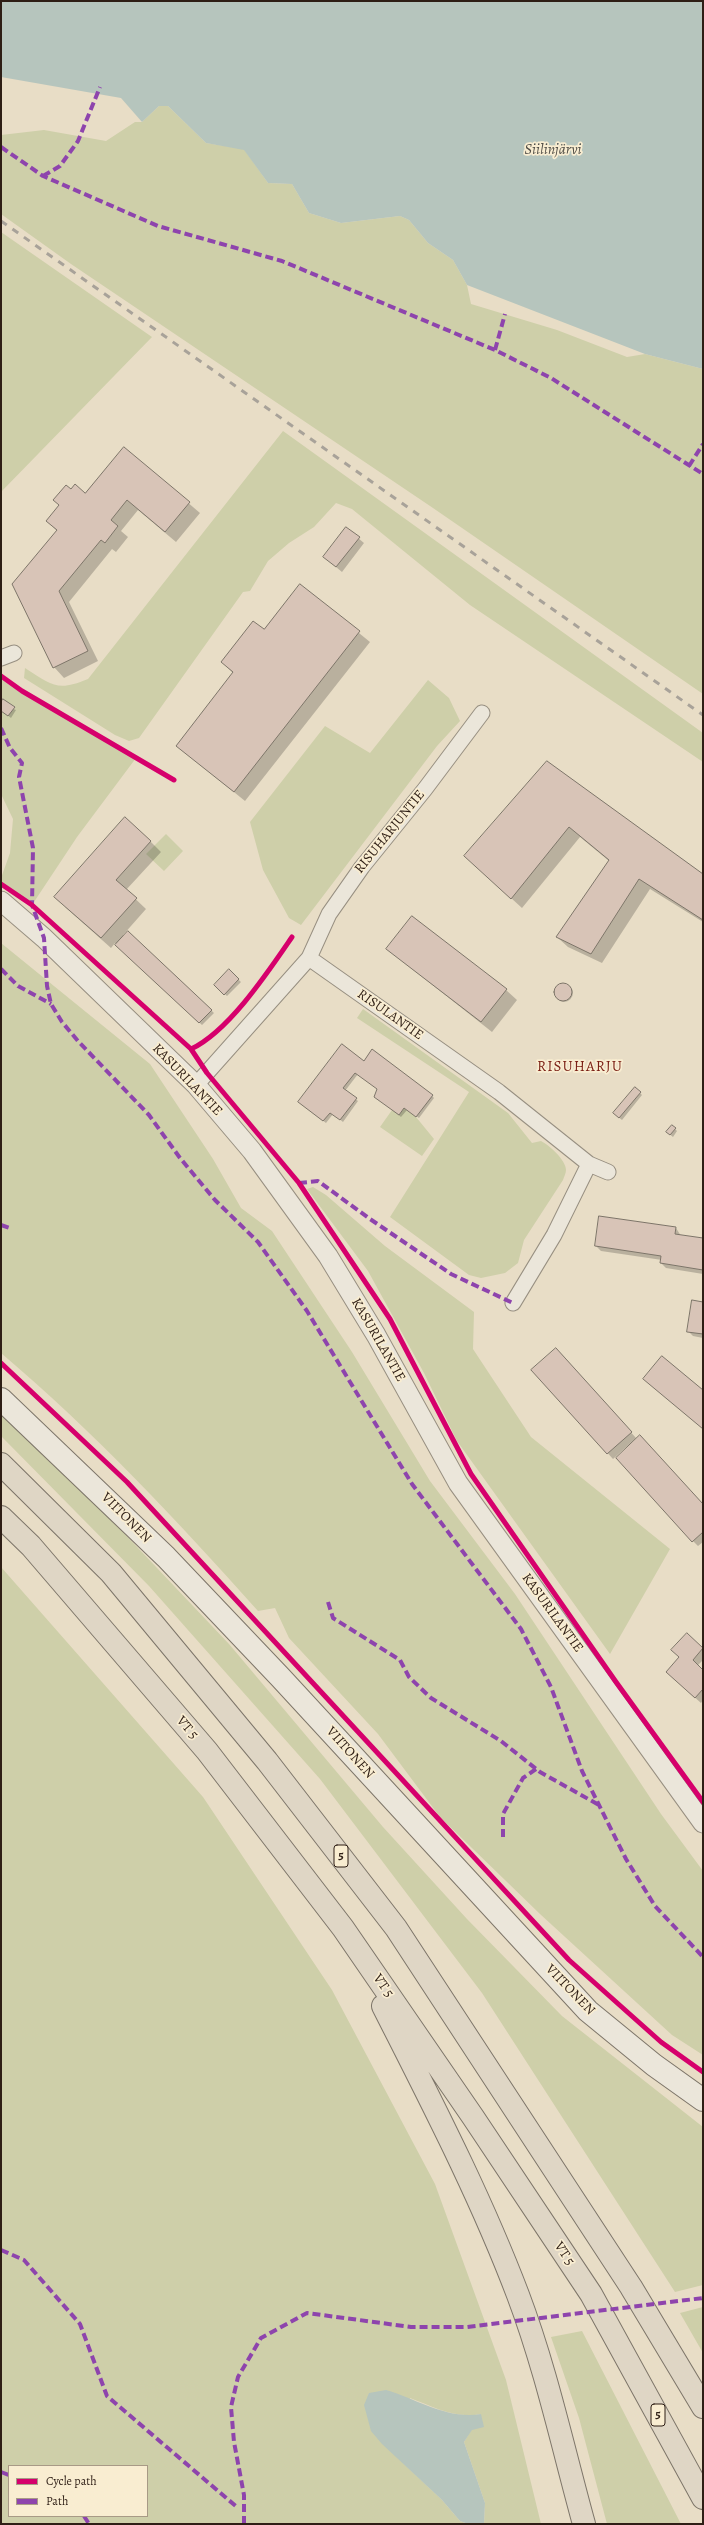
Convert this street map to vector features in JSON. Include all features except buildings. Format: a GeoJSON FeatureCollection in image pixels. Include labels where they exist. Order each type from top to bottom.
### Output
{"type":"FeatureCollection","features":[{"type":"Feature","properties":{"kind":"highway","name":"5"},"geometry":{"type":"LineString","coordinates":[[1,1464],[111,1573],[267,1762],[396,1928],[631,2287],[703,2407]]}},
{"type":"Feature","properties":{"kind":"highway","name":"VT 5"},"geometry":{"type":"LineString","coordinates":[[1,1517],[31,1546],[207,1751],[343,1928],[473,2117],[591,2294],[703,2498]]}},
{"type":"Feature","properties":{"kind":"highway"},"geometry":{"type":"LineString","coordinates":[[343,1928],[463,2163],[518,2294],[535,2344],[584,2524]]}},
{"type":"Feature","properties":{"kind":"main road","name":"VIITONEN"},"geometry":{"type":"LineString","coordinates":[[1,1399],[171,1562],[287,1684],[588,2011],[654,2065],[703,2100]]}},
{"type":"Feature","properties":{"kind":"street","name":"RISUHARJUNTIE"},"geometry":{"type":"LineString","coordinates":[[309,958],[329,914],[362,867],[425,789],[482,713]]}},
{"type":"Feature","properties":{"kind":"street","name":"KASURILANTIE"},"geometry":{"type":"LineString","coordinates":[[1,901],[44,938],[196,1085],[252,1151],[328,1256],[376,1335],[458,1483],[703,1823]]}},
{"type":"Feature","properties":{"kind":"street"},"geometry":{"type":"LineString","coordinates":[[196,1085],[309,958]]}},
{"type":"Feature","properties":{"kind":"street","name":"RISULANTIE"},"geometry":{"type":"LineString","coordinates":[[309,958],[499,1092],[589,1164],[608,1172]]}},
{"type":"Feature","properties":{"kind":"street"},"geometry":{"type":"LineString","coordinates":[[513,1303],[554,1235],[589,1164]]}},
{"type":"Feature","properties":{"kind":"green space"},"geometry":{"type":"Polygon","coordinates":[[[159,106],[168,106],[206,143],[244,149],[268,183],[292,184],[309,213],[341,223],[400,216],[409,220],[428,243],[453,260],[467,285],[471,304],[557,330],[627,357],[645,354],[703,369],[703,694],[433,508],[71,264],[1,214],[1,135],[44,130],[106,141],[135,122],[142,122],[159,106]]]}},
{"type":"Feature","properties":{"kind":"green space"},"geometry":{"type":"Polygon","coordinates":[[[1,232],[152,337],[1,492],[1,232]]]}},
{"type":"Feature","properties":{"kind":"green space"},"geometry":{"type":"Polygon","coordinates":[[[283,431],[703,733],[703,762],[470,605],[352,509],[336,503],[314,527],[289,543],[268,561],[250,591],[243,592],[139,738],[129,741],[115,735],[24,678],[25,668],[55,685],[69,685],[88,679],[283,431]]]}},
{"type":"Feature","properties":{"kind":"green space"},"geometry":{"type":"Polygon","coordinates":[[[1,676],[22,691],[136,758],[77,837],[32,905],[1,886],[1,878],[10,853],[13,819],[1,794],[1,676]]]}},
{"type":"Feature","properties":{"kind":"green space"},"geometry":{"type":"Polygon","coordinates":[[[428,680],[449,698],[460,721],[437,746],[301,925],[289,918],[263,870],[250,822],[325,726],[370,753],[428,680]]]}},
{"type":"Feature","properties":{"kind":"green space"},"geometry":{"type":"Polygon","coordinates":[[[166,834],[183,851],[164,871],[146,854],[166,834]]]}},
{"type":"Feature","properties":{"kind":"green space"},"geometry":{"type":"Polygon","coordinates":[[[1,943],[150,1064],[213,1159],[241,1208],[272,1231],[352,1352],[430,1481],[515,1594],[661,1814],[703,1871],[703,2055],[672,2035],[540,1914],[440,1817],[378,1734],[289,1638],[275,1608],[258,1611],[166,1510],[102,1445],[1,1353],[1,943]]]}},
{"type":"Feature","properties":{"kind":"green space"},"geometry":{"type":"Polygon","coordinates":[[[363,1009],[508,1113],[532,1143],[541,1141],[552,1149],[563,1162],[566,1170],[563,1180],[524,1240],[518,1263],[505,1273],[481,1278],[469,1275],[390,1217],[469,1092],[357,1018],[363,1009]]]}},
{"type":"Feature","properties":{"kind":"green space"},"geometry":{"type":"Polygon","coordinates":[[[404,1108],[416,1117],[434,1139],[422,1156],[380,1127],[392,1110],[399,1115],[404,1108]]]}},
{"type":"Feature","properties":{"kind":"green space"},"geometry":{"type":"Polygon","coordinates":[[[313,1187],[326,1195],[385,1246],[474,1312],[473,1349],[531,1437],[670,1549],[610,1654],[457,1441],[424,1373],[368,1271],[307,1189],[313,1187]]]}},
{"type":"Feature","properties":{"kind":"green space"},"geometry":{"type":"Polygon","coordinates":[[[1,1413],[67,1473],[229,1644],[383,1827],[467,1919],[562,2016],[703,2127],[703,2285],[675,2292],[482,1993],[320,1779],[149,1586],[1,1436],[1,1413]]]}},
{"type":"Feature","properties":{"kind":"green space"},"geometry":{"type":"Polygon","coordinates":[[[1,1567],[203,1797],[332,1990],[435,2184],[506,2380],[541,2524],[484,2524],[485,2503],[464,2442],[481,2414],[453,2414],[410,2398],[403,2463],[442,2500],[460,2521],[468,2524],[1,2524],[1,1567]]]}},
{"type":"Feature","properties":{"kind":"green space"},"geometry":{"type":"Polygon","coordinates":[[[703,2307],[703,2353],[680,2313],[703,2307]]]}},
{"type":"Feature","properties":{"kind":"green space"},"geometry":{"type":"Polygon","coordinates":[[[582,2331],[681,2524],[607,2524],[579,2418],[551,2337],[582,2331]]]}},
{"type":"Feature","properties":{"kind":"water","name":"Siilinjärvi"},"geometry":{"type":"Polygon","coordinates":[[[1,1],[703,1],[703,369],[645,354],[467,285],[453,260],[428,243],[409,220],[400,216],[341,223],[309,213],[292,184],[268,183],[244,150],[206,143],[168,106],[159,106],[142,122],[121,98],[1,77],[1,1]]]}},
{"type":"Feature","properties":{"kind":"water"},"geometry":{"type":"Polygon","coordinates":[[[386,2390],[433,2408],[457,2414],[481,2414],[484,2427],[472,2430],[464,2442],[485,2503],[484,2524],[468,2524],[460,2521],[442,2500],[382,2444],[371,2431],[364,2405],[369,2393],[386,2390]]]}},
{"type":"Feature","properties":{"kind":"railway"},"geometry":{"type":"LineString","coordinates":[[1,221],[703,715]]}},
{"type":"Feature","properties":{"kind":"marked path"},"geometry":{"type":"LineString","coordinates":[[43,176],[60,166],[78,141],[100,87]]}},
{"type":"Feature","properties":{"kind":"marked path"},"geometry":{"type":"LineString","coordinates":[[1,147],[43,176],[158,226],[282,261],[495,350],[551,378],[703,474]]}},
{"type":"Feature","properties":{"kind":"marked path"},"geometry":{"type":"LineString","coordinates":[[495,350],[505,314]]}},
{"type":"Feature","properties":{"kind":"marked path"},"geometry":{"type":"LineString","coordinates":[[689,466],[703,444]]}},
{"type":"Feature","properties":{"kind":"marked path"},"geometry":{"type":"LineString","coordinates":[[1,728],[10,748],[22,763],[19,777],[33,848],[32,905],[44,938],[47,986],[51,1004],[62,1022],[78,1041],[149,1115],[180,1158],[215,1200],[258,1242],[307,1311],[412,1484],[521,1629],[551,1687],[582,1771],[626,1859],[655,1906],[703,1957]]}},
{"type":"Feature","properties":{"kind":"marked path"},"geometry":{"type":"LineString","coordinates":[[1,969],[18,986],[51,1004]]}},
{"type":"Feature","properties":{"kind":"marked path"},"geometry":{"type":"LineString","coordinates":[[299,1183],[318,1181],[370,1219],[451,1274],[513,1303]]}},
{"type":"Feature","properties":{"kind":"marked path"},"geometry":{"type":"LineString","coordinates":[[1,1225],[10,1228]]}},
{"type":"Feature","properties":{"kind":"marked path"},"geometry":{"type":"LineString","coordinates":[[328,1602],[333,1618],[400,1660],[409,1677],[431,1698],[501,1741],[540,1772],[599,1805]]}},
{"type":"Feature","properties":{"kind":"marked path"},"geometry":{"type":"LineString","coordinates":[[503,1837],[503,1814],[523,1778],[536,1769]]}},
{"type":"Feature","properties":{"kind":"marked path"},"geometry":{"type":"LineString","coordinates":[[1,2250],[24,2260],[80,2324],[107,2396],[238,2508]]}},
{"type":"Feature","properties":{"kind":"marked path"},"geometry":{"type":"LineString","coordinates":[[244,2524],[244,2495],[234,2442],[231,2407],[238,2377],[261,2338],[307,2313],[411,2327],[467,2327],[703,2298]]}},
{"type":"Feature","properties":{"kind":"marked path"},"geometry":{"type":"LineString","coordinates":[[1,2472],[8,2475]]}},
{"type":"Feature","properties":{"kind":"marked path"},"geometry":{"type":"LineString","coordinates":[[85,2517],[89,2524]]}},
{"type":"Feature","properties":{"kind":"cycle path"},"geometry":{"type":"LineString","coordinates":[[1,676],[22,691],[174,780]]}},
{"type":"Feature","properties":{"kind":"cycle path"},"geometry":{"type":"LineString","coordinates":[[1,884],[32,905],[191,1049],[207,1073],[299,1183],[390,1319],[471,1474],[616,1682],[703,1802]]}},
{"type":"Feature","properties":{"kind":"cycle path"},"geometry":{"type":"LineString","coordinates":[[191,1049],[219,1029],[233,1015],[260,983],[292,937]]}},
{"type":"Feature","properties":{"kind":"cycle path"},"geometry":{"type":"LineString","coordinates":[[1,1363],[127,1482],[569,1960],[661,2042],[703,2072]]}},
{"type":"Feature","properties":{"kind":"district","name":"RISUHARJU"},"geometry":{"type":"Point","coordinates":[580,1067]}}]}
